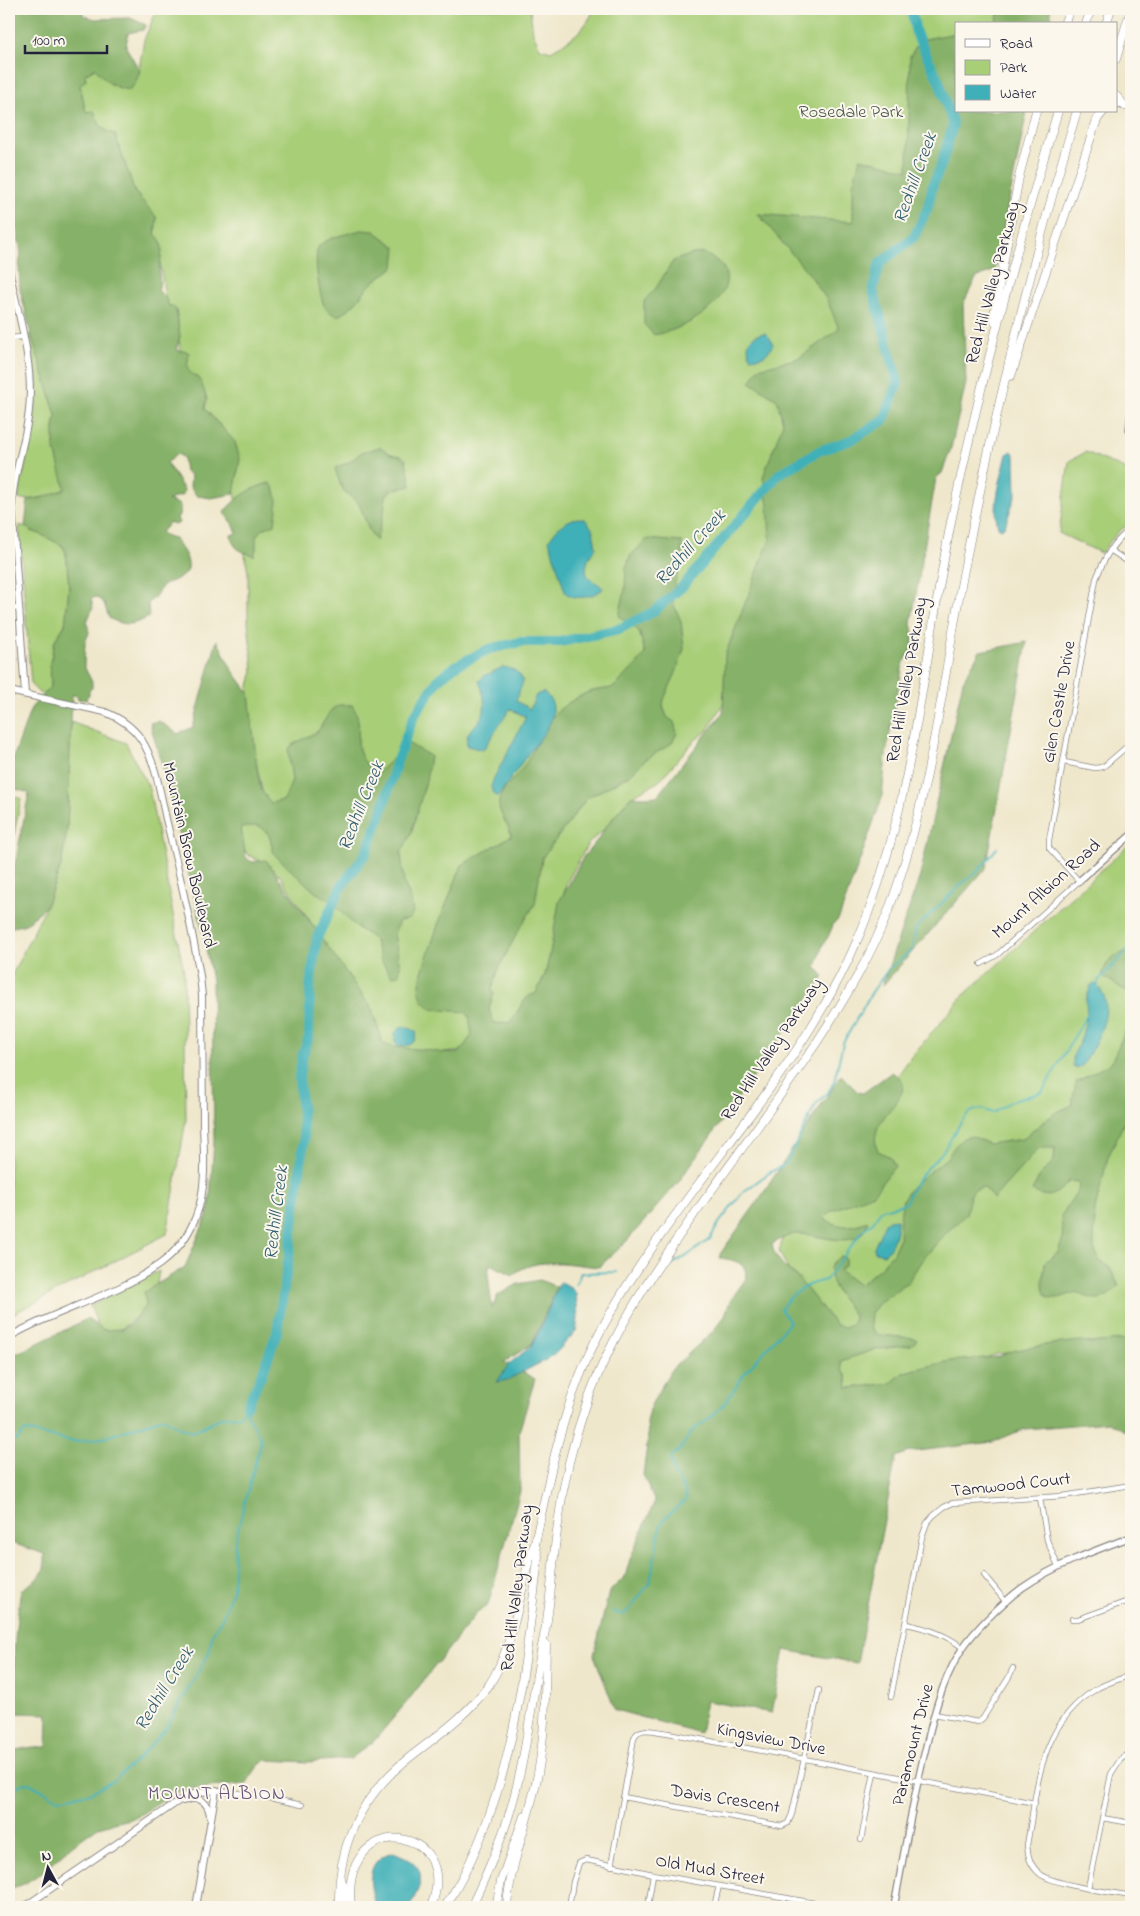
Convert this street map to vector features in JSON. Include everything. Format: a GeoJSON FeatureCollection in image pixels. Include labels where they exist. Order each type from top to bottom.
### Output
{"type":"FeatureCollection","features":[{"type":"Feature","properties":{"kind":"highway"},"geometry":{"type":"LineString","coordinates":[[1065,22],[1070,9]]}},
{"type":"Feature","properties":{"kind":"highway"},"geometry":{"type":"LineString","coordinates":[[1087,22],[1091,9]]}},
{"type":"Feature","properties":{"kind":"highway"},"geometry":{"type":"LineString","coordinates":[[1107,22],[1111,9]]}},
{"type":"Feature","properties":{"kind":"highway"},"geometry":{"type":"LineString","coordinates":[[1118,51],[1131,9]]}},
{"type":"Feature","properties":{"kind":"highway"},"geometry":{"type":"LineString","coordinates":[[1118,98],[1128,107]]}},
{"type":"Feature","properties":{"kind":"highway"},"geometry":{"type":"LineString","coordinates":[[994,335],[996,309],[1019,177],[1036,112]]}},
{"type":"Feature","properties":{"kind":"highway","name":"Red Hill Valley Parkway"},"geometry":{"type":"LineString","coordinates":[[445,1907],[470,1862],[490,1816],[503,1776],[515,1728],[537,1568],[538,1556],[535,1544],[549,1474],[568,1408],[588,1357],[631,1279],[810,1028],[834,987],[858,938],[874,898],[887,856],[902,795],[952,518],[994,335],[1031,199],[1058,112]]}},
{"type":"Feature","properties":{"kind":"highway","name":"Red Hill Valley Parkway"},"geometry":{"type":"LineString","coordinates":[[471,1907],[494,1856],[508,1818],[530,1730],[547,1621],[558,1520],[567,1473],[588,1400],[612,1344],[633,1305],[682,1231],[839,1009],[872,948],[888,912],[915,831],[968,545],[998,410],[1039,241],[1077,112]]}},
{"type":"Feature","properties":{"kind":"highway"},"geometry":{"type":"LineString","coordinates":[[998,410],[1006,394],[1094,128],[1103,112]]}},
{"type":"Feature","properties":{"kind":"highway"},"geometry":{"type":"LineString","coordinates":[[339,1907],[338,1886],[347,1842],[361,1810],[370,1796],[386,1777],[457,1721],[490,1684],[506,1652],[530,1555],[535,1544]]}},
{"type":"Feature","properties":{"kind":"highway"},"geometry":{"type":"LineString","coordinates":[[496,1907],[501,1881],[539,1773],[544,1711],[547,1621]]}},
{"type":"Feature","properties":{"kind":"highway"},"geometry":{"type":"LineString","coordinates":[[507,1907],[513,1868],[526,1826],[533,1793]]}},
{"type":"Feature","properties":{"kind":"highway"},"geometry":{"type":"LineString","coordinates":[[350,1907],[352,1874],[359,1857],[371,1846],[384,1839],[408,1841],[419,1846],[429,1855],[437,1878],[436,1895],[431,1907]]}},
{"type":"Feature","properties":{"kind":"highway"},"geometry":{"type":"LineString","coordinates":[[340,1876],[343,1885],[345,1907]]}},
{"type":"Feature","properties":{"kind":"main road"},"geometry":{"type":"LineString","coordinates":[[9,269],[28,356],[30,393],[12,504],[25,694]]}},
{"type":"Feature","properties":{"kind":"main road","name":"Mountain Brow Boulevard"},"geometry":{"type":"LineString","coordinates":[[9,691],[115,716],[132,729],[146,748],[156,774],[200,976],[202,996],[202,1186],[200,1204],[192,1226],[182,1242],[160,1264],[131,1281],[9,1337]]}},
{"type":"Feature","properties":{"kind":"main road"},"geometry":{"type":"LineString","coordinates":[[24,1907],[172,1806],[193,1794],[216,1790],[196,1907]]}},
{"type":"Feature","properties":{"kind":"main road"},"geometry":{"type":"LineString","coordinates":[[172,1806],[186,1800],[200,1799],[206,1802],[211,1816]]}},
{"type":"Feature","properties":{"kind":"street"},"geometry":{"type":"LineString","coordinates":[[9,338],[23,337]]}},
{"type":"Feature","properties":{"kind":"street"},"geometry":{"type":"LineString","coordinates":[[1131,405],[1128,424],[1128,430],[1131,434]]}},
{"type":"Feature","properties":{"kind":"street","name":"Glen Castle Drive"},"geometry":{"type":"LineString","coordinates":[[1079,881],[1049,848],[1096,578],[1102,562],[1110,550],[1131,530]]}},
{"type":"Feature","properties":{"kind":"street"},"geometry":{"type":"LineString","coordinates":[[1110,550],[1131,564]]}},
{"type":"Feature","properties":{"kind":"street"},"geometry":{"type":"LineString","coordinates":[[9,609],[20,608]]}},
{"type":"Feature","properties":{"kind":"street"},"geometry":{"type":"LineString","coordinates":[[1064,762],[1095,768],[1103,767],[1131,743]]}},
{"type":"Feature","properties":{"kind":"street","name":"Mount Albion Road"},"geometry":{"type":"LineString","coordinates":[[981,964],[997,955],[1131,835]]}},
{"type":"Feature","properties":{"kind":"street","name":"Tamwood Court"},"geometry":{"type":"LineString","coordinates":[[891,1697],[923,1533],[927,1523],[936,1512],[953,1503],[1063,1496],[1131,1485]]}},
{"type":"Feature","properties":{"kind":"street"},"geometry":{"type":"LineString","coordinates":[[1040,1498],[1047,1540],[1058,1566]]}},
{"type":"Feature","properties":{"kind":"street","name":"Paramount Drive"},"geometry":{"type":"LineString","coordinates":[[894,1907],[917,1781],[934,1714],[940,1695],[963,1648],[1020,1589],[1058,1566],[1131,1537]]}},
{"type":"Feature","properties":{"kind":"street"},"geometry":{"type":"LineString","coordinates":[[984,1575],[1006,1602]]}},
{"type":"Feature","properties":{"kind":"street"},"geometry":{"type":"LineString","coordinates":[[1072,1619],[1078,1619],[1131,1600]]}},
{"type":"Feature","properties":{"kind":"street"},"geometry":{"type":"LineString","coordinates":[[906,1624],[931,1629],[963,1648]]}},
{"type":"Feature","properties":{"kind":"street"},"geometry":{"type":"LineString","coordinates":[[934,1714],[978,1722],[983,1718],[1013,1668]]}},
{"type":"Feature","properties":{"kind":"street"},"geometry":{"type":"LineString","coordinates":[[1131,1675],[1096,1689],[1067,1713],[1049,1743],[1027,1845],[1028,1856],[1032,1866],[1045,1877],[1131,1896]]}},
{"type":"Feature","properties":{"kind":"street"},"geometry":{"type":"LineString","coordinates":[[802,1760],[819,1690]]}},
{"type":"Feature","properties":{"kind":"street","name":"Kingsview Drive"},"geometry":{"type":"LineString","coordinates":[[611,1866],[634,1738],[636,1733],[641,1730],[668,1733],[1035,1804]]}},
{"type":"Feature","properties":{"kind":"street"},"geometry":{"type":"LineString","coordinates":[[1088,1888],[1111,1774],[1120,1760],[1131,1752]]}},
{"type":"Feature","properties":{"kind":"street","name":"Davis Crescent"},"geometry":{"type":"LineString","coordinates":[[623,1797],[782,1826],[788,1823],[792,1814],[802,1760]]}},
{"type":"Feature","properties":{"kind":"street"},"geometry":{"type":"LineString","coordinates":[[861,1840],[874,1773]]}},
{"type":"Feature","properties":{"kind":"street"},"geometry":{"type":"LineString","coordinates":[[216,1790],[265,1797],[302,1805]]}},
{"type":"Feature","properties":{"kind":"street"},"geometry":{"type":"LineString","coordinates":[[1102,1818],[1131,1823]]}},
{"type":"Feature","properties":{"kind":"street","name":"Old Mud Street"},"geometry":{"type":"LineString","coordinates":[[569,1907],[573,1882],[579,1862],[586,1860],[806,1905],[837,1907]]}},
{"type":"Feature","properties":{"kind":"street"},"geometry":{"type":"LineString","coordinates":[[648,1907],[653,1874]]}},
{"type":"Feature","properties":{"kind":"street"},"geometry":{"type":"LineString","coordinates":[[714,1907],[719,1886]]}},
{"type":"Feature","properties":{"kind":"green space"},"geometry":{"type":"Polygon","coordinates":[[[9,9],[83,9],[83,15],[95,19],[130,18],[146,25],[143,30],[128,33],[126,47],[140,71],[135,84],[129,90],[118,88],[110,83],[95,68],[85,74],[86,80],[80,85],[86,112],[94,111],[103,128],[115,134],[135,192],[157,218],[155,234],[162,246],[158,290],[169,306],[173,306],[176,310],[180,336],[177,348],[179,351],[189,353],[188,369],[200,379],[207,399],[205,409],[235,442],[240,459],[234,494],[211,498],[197,496],[190,487],[191,475],[185,472],[183,457],[177,454],[167,463],[184,490],[183,495],[168,500],[180,505],[180,513],[177,518],[179,523],[174,525],[170,522],[161,532],[166,536],[175,538],[186,556],[188,566],[184,575],[165,584],[148,603],[149,617],[134,623],[120,623],[109,618],[104,603],[96,597],[91,599],[93,607],[87,622],[89,633],[85,642],[84,666],[92,682],[92,688],[86,697],[87,700],[78,699],[76,695],[72,695],[67,829],[61,866],[46,906],[26,924],[9,928],[9,894],[29,793],[9,787],[13,759],[31,708],[51,686],[50,663],[55,640],[65,625],[69,587],[66,553],[63,546],[31,531],[25,526],[28,500],[41,498],[65,489],[54,446],[56,415],[31,334],[20,289],[19,266],[21,253],[9,184],[9,9]]]}},
{"type":"Feature","properties":{"kind":"green space","name":"Rosedale Park"},"geometry":{"type":"Polygon","coordinates":[[[157,9],[530,9],[533,33],[540,48],[551,51],[582,29],[594,9],[1010,9],[1006,22],[955,22],[955,112],[839,335],[724,702],[707,731],[694,741],[658,782],[630,797],[604,829],[588,844],[566,884],[553,952],[538,1005],[469,1051],[426,1054],[383,1044],[376,1021],[351,990],[333,962],[319,934],[280,876],[269,866],[248,855],[239,842],[237,815],[264,799],[252,744],[248,690],[253,670],[248,621],[248,573],[227,433],[203,407],[183,359],[174,318],[165,297],[155,231],[99,219],[78,73],[101,61],[139,69],[144,40],[157,9]]]}},
{"type":"Feature","properties":{"kind":"green space"},"geometry":{"type":"Polygon","coordinates":[[[999,9],[1050,9],[1053,22],[996,22],[999,9]]]}},
{"type":"Feature","properties":{"kind":"green space"},"geometry":{"type":"Polygon","coordinates":[[[955,33],[955,112],[1027,112],[995,270],[976,278],[963,304],[966,383],[951,448],[942,473],[936,478],[911,624],[912,645],[909,655],[903,664],[886,754],[882,798],[841,913],[823,944],[816,967],[824,977],[677,1184],[624,1244],[599,1267],[566,1263],[543,1263],[522,1269],[513,1275],[490,1264],[488,1274],[492,1308],[498,1295],[518,1284],[540,1280],[557,1287],[532,1344],[504,1362],[535,1379],[519,1432],[520,1491],[488,1605],[476,1614],[373,1742],[350,1759],[307,1762],[266,1760],[258,1766],[246,1784],[185,1789],[166,1797],[137,1817],[98,1827],[70,1847],[41,1873],[24,1884],[9,1889],[9,1751],[47,1747],[48,1714],[16,1713],[14,1651],[21,1590],[40,1576],[44,1568],[45,1554],[9,1542],[9,1356],[87,1319],[104,1330],[122,1329],[131,1323],[146,1305],[144,1292],[185,1267],[209,1211],[214,1142],[212,981],[203,933],[165,776],[150,723],[159,721],[178,734],[193,727],[217,640],[231,668],[249,693],[261,790],[271,803],[284,800],[292,781],[288,750],[292,745],[318,731],[331,710],[338,705],[352,705],[357,714],[361,756],[377,773],[398,754],[404,741],[430,756],[426,781],[411,834],[401,853],[404,883],[411,899],[413,912],[410,919],[399,921],[394,934],[400,967],[399,975],[391,976],[381,960],[374,939],[356,927],[330,901],[315,892],[274,854],[269,835],[261,827],[241,828],[246,858],[252,862],[266,860],[372,1009],[383,1044],[399,1048],[459,1053],[472,1035],[469,1016],[465,1012],[431,1009],[423,1001],[419,990],[422,972],[439,922],[462,865],[511,836],[500,810],[500,796],[528,760],[543,730],[553,716],[581,696],[616,685],[645,653],[639,631],[619,616],[625,590],[626,567],[631,555],[647,539],[682,542],[682,561],[675,582],[673,603],[681,621],[684,649],[663,706],[667,717],[674,722],[677,733],[672,743],[645,760],[632,773],[587,798],[542,858],[535,904],[499,968],[492,989],[494,994],[489,1009],[495,1024],[510,1022],[527,997],[536,993],[545,975],[559,902],[584,856],[631,796],[657,796],[723,713],[725,655],[770,539],[768,505],[763,477],[783,423],[777,399],[750,382],[759,368],[799,358],[839,329],[827,300],[810,275],[758,214],[853,222],[853,184],[860,158],[908,170],[910,56],[920,40],[955,33]]]}},
{"type":"Feature","properties":{"kind":"green space"},"geometry":{"type":"Polygon","coordinates":[[[361,230],[374,231],[396,247],[394,267],[372,283],[348,310],[337,316],[327,309],[321,298],[316,264],[318,249],[320,245],[329,239],[361,230]]]}},
{"type":"Feature","properties":{"kind":"green space"},"geometry":{"type":"Polygon","coordinates":[[[704,253],[723,267],[726,276],[725,286],[721,295],[715,303],[697,318],[674,330],[654,335],[644,324],[644,301],[656,288],[673,261],[693,254],[704,253]]]}},
{"type":"Feature","properties":{"kind":"green space"},"geometry":{"type":"Polygon","coordinates":[[[29,334],[31,334],[56,415],[54,429],[65,489],[42,497],[18,499],[28,454],[36,391],[29,334]]]}},
{"type":"Feature","properties":{"kind":"green space"},"geometry":{"type":"Polygon","coordinates":[[[380,447],[406,460],[411,486],[391,490],[386,496],[384,513],[376,541],[369,530],[359,504],[344,491],[340,484],[335,468],[349,462],[362,452],[380,447]]]}},
{"type":"Feature","properties":{"kind":"green space"},"geometry":{"type":"Polygon","coordinates":[[[1086,452],[1131,472],[1131,522],[1117,533],[1101,553],[1059,533],[1069,461],[1086,452]]]}},
{"type":"Feature","properties":{"kind":"green space"},"geometry":{"type":"Polygon","coordinates":[[[270,483],[277,497],[275,524],[263,529],[256,536],[254,556],[236,547],[231,535],[237,533],[235,527],[224,512],[244,494],[270,483]]]}},
{"type":"Feature","properties":{"kind":"green space"},"geometry":{"type":"Polygon","coordinates":[[[19,525],[60,545],[66,553],[68,597],[66,617],[64,626],[54,642],[50,665],[51,686],[45,693],[38,692],[31,685],[19,525]]]}},
{"type":"Feature","properties":{"kind":"green space"},"geometry":{"type":"Polygon","coordinates":[[[1027,642],[986,868],[882,986],[920,876],[963,681],[980,651],[1027,642]]]}},
{"type":"Feature","properties":{"kind":"green space"},"geometry":{"type":"Polygon","coordinates":[[[71,722],[126,743],[149,788],[184,972],[186,1119],[167,1234],[9,1316],[9,981],[46,906],[61,866],[67,829],[71,722]]]}},
{"type":"Feature","properties":{"kind":"green space"},"geometry":{"type":"Polygon","coordinates":[[[9,796],[21,798],[9,861],[9,796]]]}},
{"type":"Feature","properties":{"kind":"green space"},"geometry":{"type":"Polygon","coordinates":[[[1131,843],[1131,1341],[997,1354],[897,1389],[841,1396],[816,1321],[779,1252],[785,1231],[911,1057],[963,996],[1131,843]]]}},
{"type":"Feature","properties":{"kind":"green space"},"geometry":{"type":"Polygon","coordinates":[[[1131,950],[1131,995],[1102,975],[1112,958],[1131,950]]]}},
{"type":"Feature","properties":{"kind":"green space"},"geometry":{"type":"Polygon","coordinates":[[[1131,1018],[1131,1097],[1129,1112],[1108,1157],[1095,1209],[1094,1248],[1100,1261],[1110,1268],[1119,1286],[1109,1295],[1099,1299],[1089,1298],[1076,1292],[1055,1298],[1049,1298],[1046,1295],[1043,1282],[1045,1262],[1058,1252],[1063,1238],[1061,1216],[1079,1188],[1078,1182],[1070,1181],[1053,1195],[1049,1196],[1032,1191],[1040,1175],[1054,1161],[1055,1148],[1039,1148],[993,1199],[984,1187],[974,1190],[970,1196],[966,1214],[922,1260],[908,1282],[881,1301],[871,1313],[870,1326],[879,1335],[914,1338],[917,1340],[911,1345],[874,1350],[841,1361],[842,1370],[847,1376],[848,1388],[891,1383],[904,1372],[950,1361],[997,1357],[1016,1350],[1052,1344],[1131,1339],[1131,1434],[1109,1422],[1024,1429],[993,1442],[909,1452],[896,1457],[857,1663],[784,1650],[772,1713],[706,1701],[700,1733],[615,1710],[594,1655],[609,1592],[625,1577],[630,1559],[655,1501],[643,1475],[648,1438],[647,1422],[651,1405],[671,1370],[712,1332],[725,1316],[730,1301],[747,1277],[741,1264],[720,1258],[720,1254],[758,1201],[841,1075],[858,1092],[863,1093],[892,1072],[902,1080],[902,1092],[881,1122],[875,1140],[878,1151],[890,1157],[895,1166],[873,1194],[831,1211],[824,1218],[835,1224],[846,1226],[868,1221],[863,1232],[857,1237],[842,1240],[794,1234],[772,1244],[775,1254],[781,1262],[797,1277],[836,1325],[845,1327],[853,1323],[854,1315],[833,1285],[830,1271],[831,1264],[841,1256],[845,1258],[845,1266],[839,1270],[859,1285],[881,1267],[893,1253],[899,1239],[903,1199],[913,1185],[947,1158],[963,1138],[972,1136],[989,1144],[1022,1139],[1055,1113],[1072,1105],[1076,1082],[1111,1063],[1131,1018]]]}},
{"type":"Feature","properties":{"kind":"green space"},"geometry":{"type":"Polygon","coordinates":[[[159,1271],[154,1302],[105,1342],[90,1306],[159,1271]]]}},
{"type":"Feature","properties":{"kind":"water"},"geometry":{"type":"Polygon","coordinates":[[[765,333],[773,344],[771,348],[761,357],[750,357],[748,348],[750,340],[765,333]]]}},
{"type":"Feature","properties":{"kind":"water"},"geometry":{"type":"Polygon","coordinates":[[[1012,451],[1015,455],[1016,494],[1005,526],[1001,529],[998,527],[996,518],[997,499],[1007,454],[1012,451]]]}},
{"type":"Feature","properties":{"kind":"water"},"geometry":{"type":"Polygon","coordinates":[[[578,518],[585,519],[593,530],[596,548],[588,560],[586,569],[589,578],[603,589],[589,596],[579,598],[565,592],[549,540],[561,526],[568,521],[578,518]]]}},
{"type":"Feature","properties":{"kind":"water"},"geometry":{"type":"Polygon","coordinates":[[[503,667],[516,671],[523,682],[516,701],[530,709],[536,695],[543,692],[550,700],[553,708],[552,717],[542,736],[498,796],[495,796],[491,787],[494,778],[526,717],[510,709],[483,750],[467,746],[467,736],[483,714],[483,695],[479,681],[484,676],[503,667]]]}},
{"type":"Feature","properties":{"kind":"water"},"geometry":{"type":"Polygon","coordinates":[[[1095,983],[1102,992],[1106,1002],[1106,1013],[1094,1045],[1083,1065],[1077,1068],[1073,1066],[1073,1056],[1081,1039],[1087,1017],[1086,1000],[1091,985],[1095,983]]]}},
{"type":"Feature","properties":{"kind":"water"},"geometry":{"type":"Polygon","coordinates":[[[406,1027],[416,1031],[416,1039],[409,1045],[398,1046],[395,1041],[395,1033],[400,1028],[406,1027]]]}},
{"type":"Feature","properties":{"kind":"water"},"geometry":{"type":"Polygon","coordinates":[[[897,1219],[890,1248],[884,1254],[875,1252],[874,1248],[885,1223],[889,1220],[897,1219]]]}},
{"type":"Feature","properties":{"kind":"water"},"geometry":{"type":"Polygon","coordinates":[[[560,1282],[569,1286],[576,1293],[578,1319],[576,1331],[557,1352],[546,1360],[507,1380],[497,1382],[509,1364],[530,1347],[536,1338],[560,1282]]]}},
{"type":"Feature","properties":{"kind":"water"},"geometry":{"type":"Polygon","coordinates":[[[393,1852],[412,1862],[417,1867],[420,1874],[418,1888],[409,1907],[376,1907],[371,1882],[373,1867],[377,1861],[393,1852]]]}},
{"type":"Feature","properties":{"kind":"waterway","name":"Redhill Creek"},"geometry":{"type":"LineString","coordinates":[[247,1406],[264,1369],[277,1332],[289,1256],[304,1140],[299,1077],[303,1054],[309,1037],[310,987],[317,938],[341,887],[366,853],[414,716],[438,680],[457,665],[489,649],[521,642],[560,642],[619,629],[653,612],[681,588],[779,474],[819,451],[851,440],[884,420],[898,383],[873,290],[880,263],[914,237],[928,207],[933,184],[941,166],[953,125],[939,81],[916,33],[911,9]]}},
{"type":"Feature","properties":{"kind":"waterway"},"geometry":{"type":"LineString","coordinates":[[670,1265],[687,1256],[710,1239],[719,1223],[743,1192],[769,1173],[786,1164],[816,1104],[829,1091],[834,1082],[843,1043],[872,992],[890,967],[912,949],[916,928],[978,871],[997,848]]}},
{"type":"Feature","properties":{"kind":"waterway"},"geometry":{"type":"LineString","coordinates":[[1098,988],[1098,981],[1131,947]]}},
{"type":"Feature","properties":{"kind":"waterway"},"geometry":{"type":"LineString","coordinates":[[613,1611],[618,1614],[624,1614],[630,1609],[650,1582],[661,1524],[664,1519],[686,1500],[685,1491],[674,1473],[672,1456],[680,1450],[692,1431],[709,1419],[726,1402],[744,1374],[790,1322],[781,1309],[785,1303],[800,1290],[826,1280],[863,1230],[873,1222],[881,1210],[906,1203],[915,1184],[943,1151],[966,1116],[979,1109],[993,1113],[1010,1102],[1042,1092],[1087,1015]]}},
{"type":"Feature","properties":{"kind":"waterway"},"geometry":{"type":"LineString","coordinates":[[576,1284],[581,1273],[617,1272]]}},
{"type":"Feature","properties":{"kind":"waterway","name":"Redhill Creek"},"geometry":{"type":"LineString","coordinates":[[9,1804],[14,1790],[21,1784],[29,1783],[58,1799],[90,1793],[113,1781],[139,1758],[166,1728],[209,1653],[212,1635],[223,1616],[233,1588],[235,1541],[261,1440],[248,1416],[247,1406]]}},
{"type":"Feature","properties":{"kind":"waterway"},"geometry":{"type":"LineString","coordinates":[[9,1441],[17,1440],[25,1431],[75,1442],[103,1438],[163,1418],[180,1428],[192,1432],[222,1417],[240,1416],[246,1407]]}},
{"type":"Feature","properties":{"kind":"waterway","name":"Redhill Creek"},"geometry":{"type":"LineString","coordinates":[[9,1807],[12,1827],[9,1839]]}},
{"type":"Feature","properties":{"kind":"district","name":"MOUNT ALBION"},"geometry":{"type":"Point","coordinates":[217,1794]}}]}
